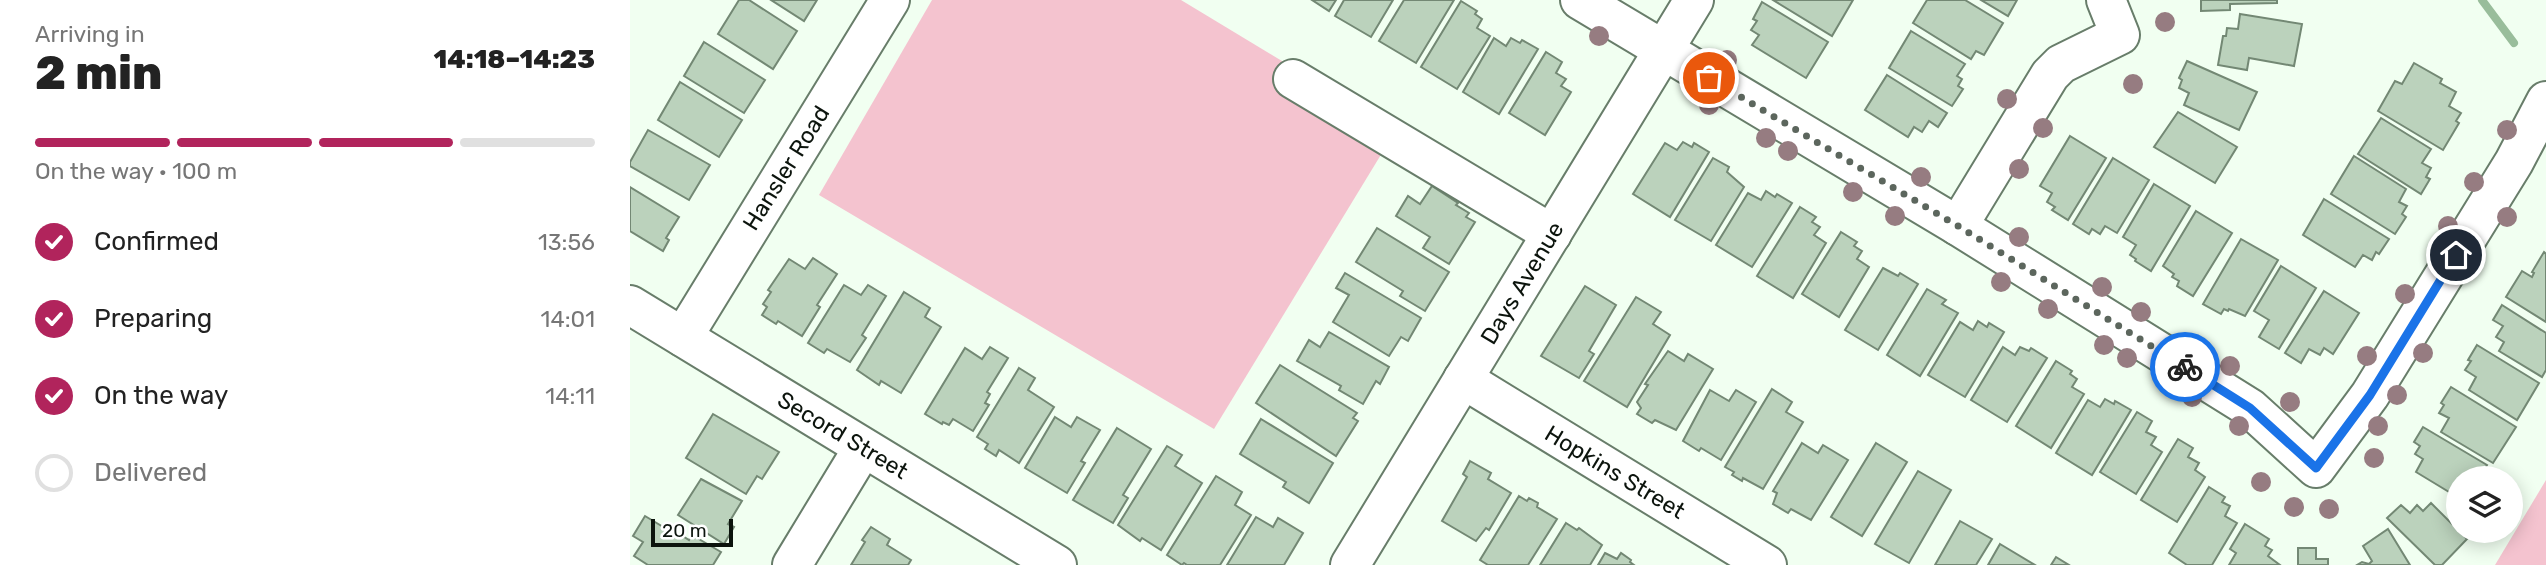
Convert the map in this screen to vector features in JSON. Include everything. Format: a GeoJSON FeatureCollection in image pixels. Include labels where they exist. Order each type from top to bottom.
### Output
{"type":"FeatureCollection","features":[{"type":"Feature","properties":{"kind":"street","name":"Hansler Road"},"geometry":{"type":"LineString","coordinates":[[683,337],[890,0]]}},
{"type":"Feature","properties":{"kind":"street"},"geometry":{"type":"LineString","coordinates":[[1580,0],[1958,226],[2250,408],[2316,468],[2370,395],[2514,162],[2546,101]]}},
{"type":"Feature","properties":{"kind":"street","name":"Days Avenue"},"geometry":{"type":"LineString","coordinates":[[1350,565],[1694,0]]}},
{"type":"Feature","properties":{"kind":"street"},"geometry":{"type":"LineString","coordinates":[[1958,226],[2050,75],[2061,64],[2120,35],[2105,0]]}},
{"type":"Feature","properties":{"kind":"street"},"geometry":{"type":"LineString","coordinates":[[1293,79],[1552,234]]}},
{"type":"Feature","properties":{"kind":"street","name":"Secord Street"},"geometry":{"type":"LineString","coordinates":[[630,305],[1057,565]]}},
{"type":"Feature","properties":{"kind":"street","name":"Hopkins Street"},"geometry":{"type":"LineString","coordinates":[[1463,379],[1767,565]]}},
{"type":"Feature","properties":{"kind":"street"},"geometry":{"type":"LineString","coordinates":[[792,565],[863,448]]}},
{"type":"Feature","properties":{"kind":"shaded area"},"geometry":{"type":"Polygon","coordinates":[[[932,0],[1181,0],[1396,130],[1214,429],[819,195],[932,0]]]}},
{"type":"Feature","properties":{"kind":"shaded area"},"geometry":{"type":"Polygon","coordinates":[[[2546,480],[2546,565],[2495,565],[2508,543],[2523,543],[2523,518],[2546,480]]]}},
{"type":"Feature","properties":{"kind":"building"},"geometry":{"type":"Polygon","coordinates":[[[739,0],[749,0],[797,31],[773,69],[718,34],[739,0]]]}},
{"type":"Feature","properties":{"kind":"building"},"geometry":{"type":"Polygon","coordinates":[[[771,0],[817,0],[804,21],[771,0]]]}},
{"type":"Feature","properties":{"kind":"building"},"geometry":{"type":"Polygon","coordinates":[[[1312,0],[1336,0],[1329,11],[1312,0]]]}},
{"type":"Feature","properties":{"kind":"building"},"geometry":{"type":"Polygon","coordinates":[[[1344,0],[1393,0],[1371,37],[1335,16],[1344,0]]]}},
{"type":"Feature","properties":{"kind":"building"},"geometry":{"type":"Polygon","coordinates":[[[1404,0],[1454,0],[1416,63],[1379,41],[1404,0]]]}},
{"type":"Feature","properties":{"kind":"building"},"geometry":{"type":"Polygon","coordinates":[[[1773,0],[1853,0],[1832,36],[1773,0]]]}},
{"type":"Feature","properties":{"kind":"building"},"geometry":{"type":"Polygon","coordinates":[[[1927,0],[1965,0],[2003,23],[1984,55],[1976,51],[1971,59],[1913,23],[1927,0]]]}},
{"type":"Feature","properties":{"kind":"building"},"geometry":{"type":"Polygon","coordinates":[[[1981,0],[2017,0],[2008,16],[1981,0]]]}},
{"type":"Feature","properties":{"kind":"building"},"geometry":{"type":"Polygon","coordinates":[[[2201,0],[2277,0],[2277,3],[2230,4],[2230,10],[2201,11],[2201,0]]]}},
{"type":"Feature","properties":{"kind":"building"},"geometry":{"type":"Polygon","coordinates":[[[1461,1],[1477,11],[1475,14],[1482,19],[1477,28],[1490,36],[1457,89],[1421,67],[1461,1]]]}},
{"type":"Feature","properties":{"kind":"building"},"geometry":{"type":"Polygon","coordinates":[[[1762,2],[1828,42],[1806,78],[1752,45],[1759,35],[1751,30],[1757,21],[1753,19],[1762,2]]]}},
{"type":"Feature","properties":{"kind":"building"},"geometry":{"type":"Polygon","coordinates":[[[2240,14],[2302,24],[2294,66],[2249,58],[2247,70],[2218,65],[2223,36],[2226,36],[2227,28],[2238,29],[2240,14]]]}},
{"type":"Feature","properties":{"kind":"building"},"geometry":{"type":"Polygon","coordinates":[[[1911,31],[1965,64],[1957,76],[1962,79],[1958,86],[1963,89],[1952,106],[1889,68],[1911,31]]]}},
{"type":"Feature","properties":{"kind":"building"},"geometry":{"type":"Polygon","coordinates":[[[1494,38],[1506,46],[1511,38],[1520,43],[1522,40],[1538,49],[1499,114],[1463,92],[1494,38]]]}},
{"type":"Feature","properties":{"kind":"building"},"geometry":{"type":"Polygon","coordinates":[[[704,42],[765,80],[744,113],[684,76],[704,42]]]}},
{"type":"Feature","properties":{"kind":"building"},"geometry":{"type":"Polygon","coordinates":[[[1546,52],[1562,62],[1556,73],[1566,79],[1561,86],[1571,92],[1545,135],[1509,113],[1546,52]]]}},
{"type":"Feature","properties":{"kind":"building"},"geometry":{"type":"Polygon","coordinates":[[[2187,61],[2257,92],[2239,130],[2184,105],[2189,93],[2179,88],[2182,80],[2179,78],[2187,61]]]}},
{"type":"Feature","properties":{"kind":"building"},"geometry":{"type":"Polygon","coordinates":[[[2414,63],[2442,79],[2440,83],[2456,92],[2449,106],[2461,113],[2456,121],[2459,123],[2443,150],[2378,111],[2395,81],[2402,84],[2414,63]]]}},
{"type":"Feature","properties":{"kind":"building"},"geometry":{"type":"Polygon","coordinates":[[[1887,75],[1947,113],[1938,127],[1929,121],[1922,132],[1914,127],[1908,137],[1865,110],[1887,75]]]}},
{"type":"Feature","properties":{"kind":"building"},"geometry":{"type":"Polygon","coordinates":[[[680,82],[742,120],[719,157],[658,120],[680,82]]]}},
{"type":"Feature","properties":{"kind":"building"},"geometry":{"type":"Polygon","coordinates":[[[2178,112],[2237,147],[2215,183],[2154,147],[2178,112]]]}},
{"type":"Feature","properties":{"kind":"building"},"geometry":{"type":"Polygon","coordinates":[[[2381,118],[2431,149],[2422,163],[2431,168],[2426,177],[2430,179],[2421,194],[2358,154],[2381,118]]]}},
{"type":"Feature","properties":{"kind":"building"},"geometry":{"type":"Polygon","coordinates":[[[648,130],[710,165],[689,200],[630,166],[648,130]]]}},
{"type":"Feature","properties":{"kind":"building"},"geometry":{"type":"Polygon","coordinates":[[[2070,136],[2106,158],[2068,220],[2052,210],[2055,207],[2047,202],[2052,193],[2040,186],[2070,136]]]}},
{"type":"Feature","properties":{"kind":"building"},"geometry":{"type":"Polygon","coordinates":[[[1683,142],[1692,147],[1694,143],[1709,152],[1670,217],[1633,194],[1665,143],[1677,150],[1683,142]]]}},
{"type":"Feature","properties":{"kind":"building"},"geometry":{"type":"Polygon","coordinates":[[[2354,156],[2406,189],[2399,202],[2407,206],[2402,214],[2406,217],[2395,234],[2331,194],[2354,156]]]}},
{"type":"Feature","properties":{"kind":"building"},"geometry":{"type":"Polygon","coordinates":[[[1713,158],[1729,167],[1727,172],[1744,187],[1711,241],[1675,220],[1713,158]]]}},
{"type":"Feature","properties":{"kind":"building"},"geometry":{"type":"Polygon","coordinates":[[[2113,158],[2149,180],[2117,233],[2105,226],[2100,234],[2092,229],[2089,234],[2073,224],[2113,158]]]}},
{"type":"Feature","properties":{"kind":"building"},"geometry":{"type":"Polygon","coordinates":[[[2154,184],[2190,206],[2151,271],[2130,255],[2136,245],[2123,237],[2154,184]]]}},
{"type":"Feature","properties":{"kind":"building"},"geometry":{"type":"Polygon","coordinates":[[[1432,186],[1458,203],[1456,205],[1469,213],[1466,217],[1475,222],[1449,264],[1423,248],[1430,237],[1396,216],[1408,196],[1420,204],[1432,186]]]}},
{"type":"Feature","properties":{"kind":"building"},"geometry":{"type":"Polygon","coordinates":[[[630,187],[679,217],[666,238],[669,240],[663,251],[630,231],[630,187]]]}},
{"type":"Feature","properties":{"kind":"building"},"geometry":{"type":"Polygon","coordinates":[[[1766,191],[1792,203],[1752,267],[1716,245],[1748,193],[1761,200],[1766,191]]]}},
{"type":"Feature","properties":{"kind":"building"},"geometry":{"type":"Polygon","coordinates":[[[2324,199],[2389,239],[2379,254],[2376,252],[2372,260],[2363,255],[2355,267],[2303,235],[2324,199]]]}},
{"type":"Feature","properties":{"kind":"building"},"geometry":{"type":"Polygon","coordinates":[[[1800,207],[1816,217],[1812,222],[1820,227],[1814,235],[1826,243],[1793,298],[1757,276],[1800,207]]]}},
{"type":"Feature","properties":{"kind":"building"},"geometry":{"type":"Polygon","coordinates":[[[2196,211],[2232,233],[2193,296],[2177,286],[2179,281],[2163,266],[2196,211]]]}},
{"type":"Feature","properties":{"kind":"building"},"geometry":{"type":"Polygon","coordinates":[[[1377,228],[1449,272],[1425,311],[1400,296],[1403,291],[1356,262],[1377,228]]]}},
{"type":"Feature","properties":{"kind":"building"},"geometry":{"type":"Polygon","coordinates":[[[1841,232],[1857,242],[1854,246],[1862,251],[1857,259],[1869,267],[1839,317],[1802,294],[1841,232]]]}},
{"type":"Feature","properties":{"kind":"building"},"geometry":{"type":"Polygon","coordinates":[[[2241,239],[2278,260],[2245,316],[2229,309],[2224,309],[2221,314],[2203,304],[2241,239]]]}},
{"type":"Feature","properties":{"kind":"building"},"geometry":{"type":"Polygon","coordinates":[[[2544,252],[2546,322],[2506,297],[2522,271],[2532,277],[2532,272],[2544,252]]]}},
{"type":"Feature","properties":{"kind":"building"},"geometry":{"type":"Polygon","coordinates":[[[813,258],[837,274],[817,305],[820,307],[802,336],[778,321],[776,324],[762,315],[767,307],[763,304],[771,292],[768,290],[789,259],[805,269],[813,258]]]}},
{"type":"Feature","properties":{"kind":"building"},"geometry":{"type":"Polygon","coordinates":[[[2281,266],[2316,288],[2279,349],[2259,337],[2269,320],[2254,311],[2281,266]]]}},
{"type":"Feature","properties":{"kind":"building"},"geometry":{"type":"Polygon","coordinates":[[[1883,268],[1898,276],[1900,273],[1918,284],[1878,350],[1845,330],[1883,268]]]}},
{"type":"Feature","properties":{"kind":"building"},"geometry":{"type":"Polygon","coordinates":[[[1345,273],[1421,318],[1408,341],[1401,337],[1389,356],[1333,322],[1349,295],[1336,288],[1345,273]]]}},
{"type":"Feature","properties":{"kind":"building"},"geometry":{"type":"Polygon","coordinates":[[[844,285],[861,295],[868,285],[886,296],[862,335],[866,338],[850,362],[827,349],[824,353],[808,343],[844,285]]]}},
{"type":"Feature","properties":{"kind":"building"},"geometry":{"type":"Polygon","coordinates":[[[1585,286],[1616,305],[1589,351],[1594,354],[1579,378],[1541,356],[1585,286]]]}},
{"type":"Feature","properties":{"kind":"building"},"geometry":{"type":"Polygon","coordinates":[[[1927,289],[1946,300],[1942,304],[1958,313],[1920,376],[1887,355],[1927,289]]]}},
{"type":"Feature","properties":{"kind":"building"},"geometry":{"type":"Polygon","coordinates":[[[2324,291],[2359,313],[2333,354],[2324,348],[2320,355],[2309,349],[2301,363],[2285,353],[2324,291]]]}},
{"type":"Feature","properties":{"kind":"building"},"geometry":{"type":"Polygon","coordinates":[[[904,292],[930,308],[925,317],[941,327],[901,393],[881,381],[879,385],[857,370],[904,292]]]}},
{"type":"Feature","properties":{"kind":"building"},"geometry":{"type":"Polygon","coordinates":[[[1636,297],[1661,312],[1653,324],[1670,335],[1627,407],[1584,381],[1636,297]]]}},
{"type":"Feature","properties":{"kind":"building"},"geometry":{"type":"Polygon","coordinates":[[[2502,305],[2546,333],[2546,370],[2542,377],[2499,351],[2504,342],[2496,337],[2503,326],[2493,320],[2502,305]]]}},
{"type":"Feature","properties":{"kind":"building"},"geometry":{"type":"Polygon","coordinates":[[[1978,321],[1987,327],[1989,323],[2004,332],[1965,397],[1928,375],[1960,322],[1973,330],[1978,321]]]}},
{"type":"Feature","properties":{"kind":"building"},"geometry":{"type":"Polygon","coordinates":[[[1329,332],[1389,367],[1380,384],[1376,381],[1363,404],[1339,390],[1341,386],[1297,361],[1309,340],[1320,347],[1329,332]]]}},
{"type":"Feature","properties":{"kind":"building"},"geometry":{"type":"Polygon","coordinates":[[[2477,345],[2539,383],[2517,420],[2469,390],[2476,377],[2465,370],[2477,345]]]}},
{"type":"Feature","properties":{"kind":"building"},"geometry":{"type":"Polygon","coordinates":[[[990,347],[1008,358],[987,392],[990,394],[985,403],[989,405],[973,431],[953,419],[949,425],[943,422],[942,424],[925,414],[965,348],[982,359],[990,347]]]}},
{"type":"Feature","properties":{"kind":"building"},"geometry":{"type":"Polygon","coordinates":[[[2003,347],[2015,355],[2020,347],[2029,351],[2031,348],[2047,358],[2007,422],[1971,400],[2003,347]]]}},
{"type":"Feature","properties":{"kind":"building"},"geometry":{"type":"Polygon","coordinates":[[[1668,351],[1684,361],[1688,354],[1713,369],[1676,430],[1655,420],[1652,423],[1637,414],[1641,408],[1637,402],[1648,385],[1645,384],[1668,351]]]}},
{"type":"Feature","properties":{"kind":"building"},"geometry":{"type":"Polygon","coordinates":[[[2056,361],[2072,371],[2070,374],[2077,379],[2072,387],[2084,394],[2051,448],[2016,426],[2056,361]]]}},
{"type":"Feature","properties":{"kind":"building"},"geometry":{"type":"Polygon","coordinates":[[[1280,365],[1357,413],[1353,418],[1358,421],[1336,456],[1256,403],[1280,365]]]}},
{"type":"Feature","properties":{"kind":"building"},"geometry":{"type":"Polygon","coordinates":[[[1019,368],[1035,378],[1028,390],[1054,407],[1019,463],[999,450],[996,456],[985,449],[988,444],[977,437],[1019,368]]]}},
{"type":"Feature","properties":{"kind":"building"},"geometry":{"type":"Polygon","coordinates":[[[2451,387],[2516,427],[2493,463],[2441,432],[2449,418],[2439,413],[2444,405],[2441,403],[2451,387]]]}},
{"type":"Feature","properties":{"kind":"building"},"geometry":{"type":"Polygon","coordinates":[[[1772,389],[1792,402],[1786,412],[1803,422],[1763,489],[1743,478],[1742,481],[1725,467],[1772,389]]]}},
{"type":"Feature","properties":{"kind":"building"},"geometry":{"type":"Polygon","coordinates":[[[1710,390],[1729,401],[1736,390],[1756,402],[1721,460],[1683,441],[1710,390]]]}},
{"type":"Feature","properties":{"kind":"building"},"geometry":{"type":"Polygon","coordinates":[[[2105,399],[2131,410],[2092,475],[2056,453],[2088,400],[2100,407],[2105,399]]]}},
{"type":"Feature","properties":{"kind":"building"},"geometry":{"type":"Polygon","coordinates":[[[2137,412],[2152,421],[2146,432],[2156,437],[2151,445],[2162,452],[2136,494],[2100,472],[2137,412]]]}},
{"type":"Feature","properties":{"kind":"building"},"geometry":{"type":"Polygon","coordinates":[[[713,414],[779,452],[762,479],[757,476],[746,494],[686,458],[713,414]]]}},
{"type":"Feature","properties":{"kind":"building"},"geometry":{"type":"Polygon","coordinates":[[[1055,417],[1071,427],[1077,417],[1100,430],[1081,461],[1085,463],[1067,493],[1025,468],[1055,417]]]}},
{"type":"Feature","properties":{"kind":"building"},"geometry":{"type":"Polygon","coordinates":[[[1261,419],[1333,463],[1309,503],[1283,487],[1286,482],[1240,454],[1261,419]]]}},
{"type":"Feature","properties":{"kind":"building"},"geometry":{"type":"Polygon","coordinates":[[[2423,427],[2487,465],[2446,466],[2446,490],[2416,472],[2423,459],[2415,454],[2420,446],[2414,442],[2423,427]]]}},
{"type":"Feature","properties":{"kind":"building"},"geometry":{"type":"Polygon","coordinates":[[[1117,428],[1151,449],[1123,495],[1128,498],[1113,523],[1073,500],[1117,428]]]}},
{"type":"Feature","properties":{"kind":"building"},"geometry":{"type":"Polygon","coordinates":[[[2178,439],[2193,448],[2188,457],[2199,463],[2195,470],[2205,477],[2177,522],[2141,500],[2178,439]]]}},
{"type":"Feature","properties":{"kind":"building"},"geometry":{"type":"Polygon","coordinates":[[[1802,443],[1818,453],[1823,445],[1848,460],[1811,520],[1791,509],[1788,513],[1773,504],[1777,493],[1773,491],[1802,443]]]}},
{"type":"Feature","properties":{"kind":"building"},"geometry":{"type":"Polygon","coordinates":[[[1876,443],[1907,462],[1862,536],[1831,517],[1876,443]]]}},
{"type":"Feature","properties":{"kind":"building"},"geometry":{"type":"Polygon","coordinates":[[[1167,446],[1182,455],[1175,466],[1202,483],[1161,550],[1142,538],[1140,541],[1118,525],[1167,446]]]}},
{"type":"Feature","properties":{"kind":"building"},"geometry":{"type":"Polygon","coordinates":[[[1470,461],[1491,473],[1488,479],[1511,493],[1489,530],[1486,528],[1476,541],[1442,521],[1467,477],[1463,474],[1470,461]]]}},
{"type":"Feature","properties":{"kind":"building"},"geometry":{"type":"Polygon","coordinates":[[[1918,471],[1951,490],[1909,563],[1875,544],[1918,471]]]}},
{"type":"Feature","properties":{"kind":"building"},"geometry":{"type":"Polygon","coordinates":[[[1216,476],[1242,492],[1235,505],[1251,515],[1220,565],[1182,565],[1167,555],[1216,476]]]}},
{"type":"Feature","properties":{"kind":"building"},"geometry":{"type":"Polygon","coordinates":[[[701,479],[742,501],[728,524],[734,527],[724,544],[678,515],[701,479]]]}},
{"type":"Feature","properties":{"kind":"building"},"geometry":{"type":"Polygon","coordinates":[[[2209,487],[2225,497],[2222,502],[2230,506],[2225,516],[2237,523],[2212,565],[2187,565],[2169,553],[2209,487]]]}},
{"type":"Feature","properties":{"kind":"building"},"geometry":{"type":"Polygon","coordinates":[[[1519,496],[1538,503],[1537,507],[1557,519],[1528,565],[1488,565],[1480,560],[1519,496]]]}},
{"type":"Feature","properties":{"kind":"building"},"geometry":{"type":"Polygon","coordinates":[[[2431,503],[2446,518],[2446,543],[2463,543],[2442,565],[2435,565],[2387,518],[2401,505],[2410,513],[2417,505],[2423,511],[2431,503]]]}},
{"type":"Feature","properties":{"kind":"building"},"geometry":{"type":"Polygon","coordinates":[[[645,516],[680,537],[681,535],[689,540],[692,535],[721,552],[713,565],[648,565],[634,556],[643,542],[633,536],[645,516]]]}},
{"type":"Feature","properties":{"kind":"building"},"geometry":{"type":"Polygon","coordinates":[[[1256,517],[1273,527],[1278,518],[1303,533],[1284,565],[1227,565],[1256,517]]]}},
{"type":"Feature","properties":{"kind":"building"},"geometry":{"type":"Polygon","coordinates":[[[1960,521],[1992,539],[1976,565],[1935,565],[1960,521]]]}},
{"type":"Feature","properties":{"kind":"building"},"geometry":{"type":"Polygon","coordinates":[[[1566,523],[1577,530],[1579,528],[1602,545],[1590,565],[1540,565],[1566,523]]]}},
{"type":"Feature","properties":{"kind":"building"},"geometry":{"type":"Polygon","coordinates":[[[2245,524],[2269,539],[2265,546],[2272,550],[2268,556],[2280,565],[2229,565],[2236,553],[2230,549],[2245,524]]]}},
{"type":"Feature","properties":{"kind":"building"},"geometry":{"type":"Polygon","coordinates":[[[871,527],[890,539],[887,545],[911,560],[908,565],[851,565],[871,527]]]}},
{"type":"Feature","properties":{"kind":"building"},"geometry":{"type":"Polygon","coordinates":[[[2388,529],[2410,565],[2357,565],[2362,562],[2369,564],[2372,561],[2363,546],[2388,529]]]}},
{"type":"Feature","properties":{"kind":"building"},"geometry":{"type":"Polygon","coordinates":[[[2000,544],[2035,565],[1988,565],[2000,544]]]}},
{"type":"Feature","properties":{"kind":"building"},"geometry":{"type":"Polygon","coordinates":[[[2298,548],[2316,548],[2316,559],[2328,559],[2328,565],[2298,565],[2298,548]]]}},
{"type":"Feature","properties":{"kind":"building"},"geometry":{"type":"Polygon","coordinates":[[[1605,553],[1617,559],[1621,553],[1634,565],[1598,565],[1605,553]]]}},
{"type":"Feature","properties":{"kind":"building"},"geometry":{"type":"Polygon","coordinates":[[[2056,557],[2069,565],[2051,565],[2056,557]]]}},
{"type":"Feature","properties":{"kind":"waterway"},"geometry":{"type":"LineString","coordinates":[[2482,0],[2514,43]]}},
{"type":"Feature","properties":{"kind":"way so far"},"geometry":{"type":"LineString","coordinates":[[1709,78],[1958,226],[2185,367]]}},
{"type":"Feature","properties":{"kind":"route"},"geometry":{"type":"LineString","coordinates":[[2185,367],[2250,408],[2316,468],[2370,395],[2456,255]]}}]}
